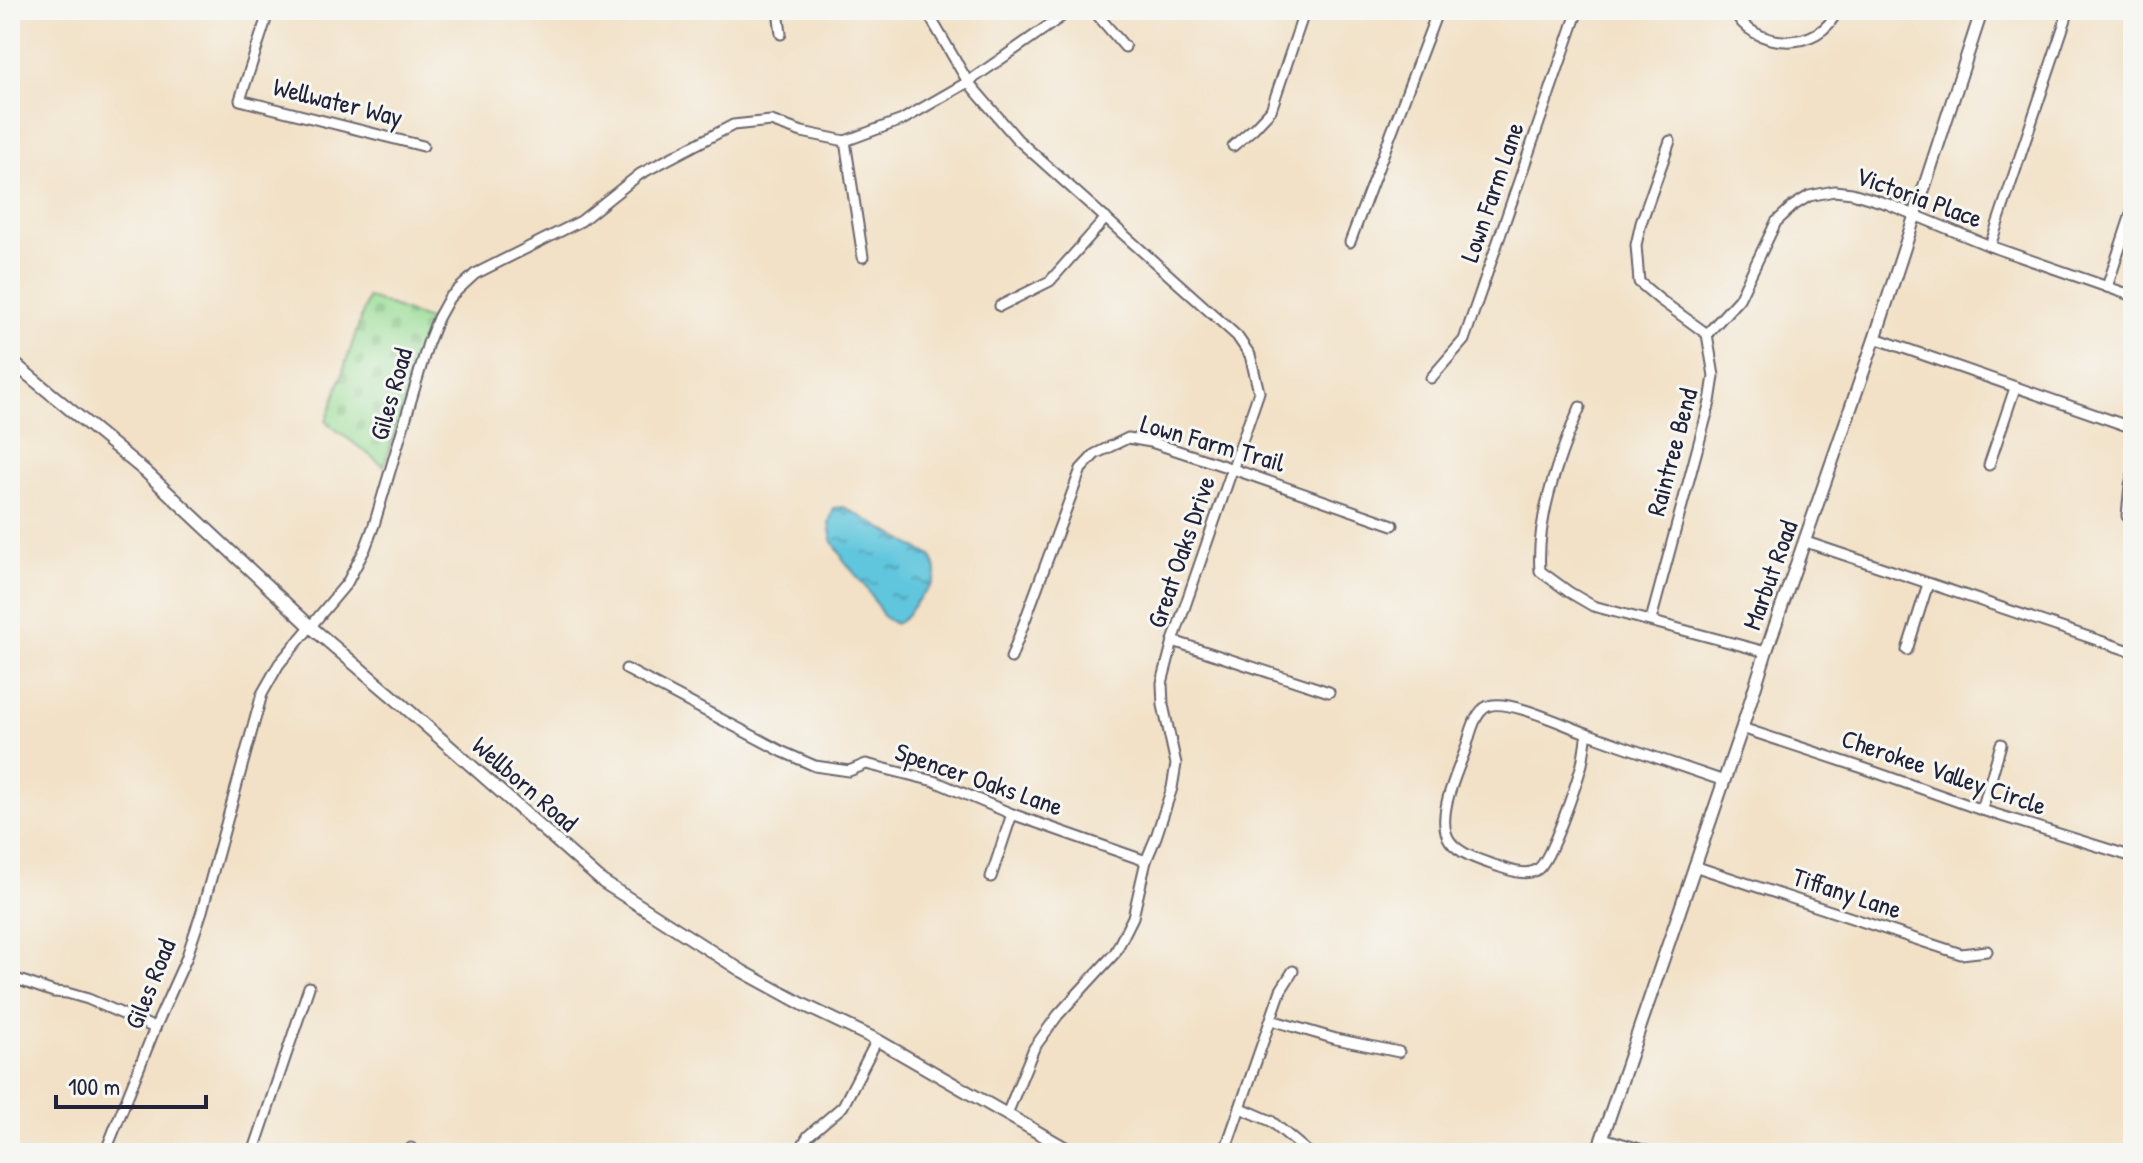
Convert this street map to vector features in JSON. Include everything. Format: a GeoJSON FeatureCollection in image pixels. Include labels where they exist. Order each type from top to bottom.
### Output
{"type":"FeatureCollection","features":[{"type":"Feature","properties":{"kind":"street","name":"Wellwater Way"},"geometry":{"type":"LineString","coordinates":[[269,10],[240,100],[423,146]]}},
{"type":"Feature","properties":{"kind":"street"},"geometry":{"type":"LineString","coordinates":[[778,10],[781,34]]}},
{"type":"Feature","properties":{"kind":"street","name":"Great Oaks Drive"},"geometry":{"type":"LineString","coordinates":[[926,10],[968,82],[1017,139],[1237,336],[1250,355],[1259,392],[1173,641],[1162,683],[1176,764],[1172,788],[1146,861],[1133,917],[1115,953],[1058,1015],[1034,1048],[1007,1114]]}},
{"type":"Feature","properties":{"kind":"street"},"geometry":{"type":"LineString","coordinates":[[863,257],[845,141],[902,120],[968,82],[1071,10]]}},
{"type":"Feature","properties":{"kind":"street"},"geometry":{"type":"LineString","coordinates":[[1093,10],[1125,47]]}},
{"type":"Feature","properties":{"kind":"street"},"geometry":{"type":"LineString","coordinates":[[1233,146],[1271,110],[1305,10]]}},
{"type":"Feature","properties":{"kind":"street"},"geometry":{"type":"LineString","coordinates":[[1350,242],[1438,10]]}},
{"type":"Feature","properties":{"kind":"street","name":"Lown Farm Lane"},"geometry":{"type":"LineString","coordinates":[[1431,378],[1464,340],[1578,10]]}},
{"type":"Feature","properties":{"kind":"street"},"geometry":{"type":"LineString","coordinates":[[1734,10],[1752,31],[1791,43],[1821,31],[1835,17],[1837,10]]}},
{"type":"Feature","properties":{"kind":"street","name":"Marbut Road"},"geometry":{"type":"LineString","coordinates":[[1597,1153],[1875,338],[1982,10]]}},
{"type":"Feature","properties":{"kind":"street"},"geometry":{"type":"LineString","coordinates":[[1990,246],[2069,10]]}},
{"type":"Feature","properties":{"kind":"street","name":"Giles Road"},"geometry":{"type":"LineString","coordinates":[[105,1153],[186,959],[262,694],[279,664],[347,583],[365,549],[428,343],[449,298],[475,274],[581,221],[640,174],[733,125],[771,121],[802,132],[845,141]]}},
{"type":"Feature","properties":{"kind":"street"},"geometry":{"type":"LineString","coordinates":[[1670,141],[1636,245],[1639,282],[1707,334]]}},
{"type":"Feature","properties":{"kind":"street","name":"Victoria Place"},"geometry":{"type":"LineString","coordinates":[[1707,334],[1739,299],[1776,222],[1809,196],[1834,191],[1852,193],[1916,215],[1990,246],[2133,296]]}},
{"type":"Feature","properties":{"kind":"street"},"geometry":{"type":"LineString","coordinates":[[2107,287],[2133,208]]}},
{"type":"Feature","properties":{"kind":"street"},"geometry":{"type":"LineString","coordinates":[[1000,306],[1050,281],[1106,218]]}},
{"type":"Feature","properties":{"kind":"street","name":"Raintree Bend"},"geometry":{"type":"LineString","coordinates":[[1651,620],[1710,402],[1714,376],[1707,334]]}},
{"type":"Feature","properties":{"kind":"street"},"geometry":{"type":"LineString","coordinates":[[1875,338],[2133,428]]}},
{"type":"Feature","properties":{"kind":"street","name":"Wellborn Road"},"geometry":{"type":"LineString","coordinates":[[11,363],[143,470],[311,627],[603,882],[742,971],[877,1040],[1074,1153]]}},
{"type":"Feature","properties":{"kind":"street"},"geometry":{"type":"LineString","coordinates":[[1989,465],[2015,388]]}},
{"type":"Feature","properties":{"kind":"street"},"geometry":{"type":"LineString","coordinates":[[1580,407],[1568,434],[1544,515],[1538,548],[1540,571],[1593,606],[1766,652]]}},
{"type":"Feature","properties":{"kind":"street","name":"Lown Farm Trail"},"geometry":{"type":"LineString","coordinates":[[1011,658],[1081,469],[1095,454],[1128,438],[1151,442],[1393,525]]}},
{"type":"Feature","properties":{"kind":"street"},"geometry":{"type":"LineString","coordinates":[[2127,516],[2133,474]]}},
{"type":"Feature","properties":{"kind":"street"},"geometry":{"type":"LineString","coordinates":[[1806,542],[2133,652]]}},
{"type":"Feature","properties":{"kind":"street"},"geometry":{"type":"LineString","coordinates":[[1907,650],[1928,584]]}},
{"type":"Feature","properties":{"kind":"street"},"geometry":{"type":"LineString","coordinates":[[1173,641],[1329,692]]}},
{"type":"Feature","properties":{"kind":"street","name":"Spencer Oaks Lane"},"geometry":{"type":"LineString","coordinates":[[626,669],[815,766],[849,771],[866,764],[934,781],[1012,814],[1146,861]]}},
{"type":"Feature","properties":{"kind":"street"},"geometry":{"type":"LineString","coordinates":[[1587,734],[1581,765],[1551,850],[1538,870],[1526,873],[1495,866],[1460,851],[1450,841],[1445,830],[1444,814],[1448,798],[1473,726],[1487,707],[1510,707],[1553,719],[1587,734],[1724,781]]}},
{"type":"Feature","properties":{"kind":"street","name":"Cherokee Valley Circle"},"geometry":{"type":"LineString","coordinates":[[1742,728],[1982,810],[2133,857]]}},
{"type":"Feature","properties":{"kind":"street"},"geometry":{"type":"LineString","coordinates":[[1982,810],[2001,744]]}},
{"type":"Feature","properties":{"kind":"street"},"geometry":{"type":"LineString","coordinates":[[991,877],[1012,814]]}},
{"type":"Feature","properties":{"kind":"street","name":"Tiffany Lane"},"geometry":{"type":"LineString","coordinates":[[1694,866],[1961,954],[1987,951]]}},
{"type":"Feature","properties":{"kind":"street"},"geometry":{"type":"LineString","coordinates":[[1227,1145],[1281,990],[1293,971]]}},
{"type":"Feature","properties":{"kind":"street"},"geometry":{"type":"LineString","coordinates":[[10,977],[54,992],[88,999],[155,1028]]}},
{"type":"Feature","properties":{"kind":"street"},"geometry":{"type":"LineString","coordinates":[[253,1153],[309,987]]}},
{"type":"Feature","properties":{"kind":"street"},"geometry":{"type":"LineString","coordinates":[[1271,1020],[1336,1039],[1399,1052]]}},
{"type":"Feature","properties":{"kind":"street"},"geometry":{"type":"LineString","coordinates":[[798,1153],[808,1136],[843,1106],[877,1040]]}},
{"type":"Feature","properties":{"kind":"street"},"geometry":{"type":"LineString","coordinates":[[1241,1108],[1271,1121],[1309,1153]]}},
{"type":"Feature","properties":{"kind":"street"},"geometry":{"type":"LineString","coordinates":[[1603,1138],[1653,1153]]}},
{"type":"Feature","properties":{"kind":"green space"},"geometry":{"type":"Polygon","coordinates":[[[368,297],[431,321],[384,466],[326,422],[368,297]]]}},
{"type":"Feature","properties":{"kind":"water"},"geometry":{"type":"Polygon","coordinates":[[[844,507],[931,556],[936,571],[934,582],[905,617],[895,624],[884,617],[832,540],[829,523],[834,508],[844,507]]]}}]}
